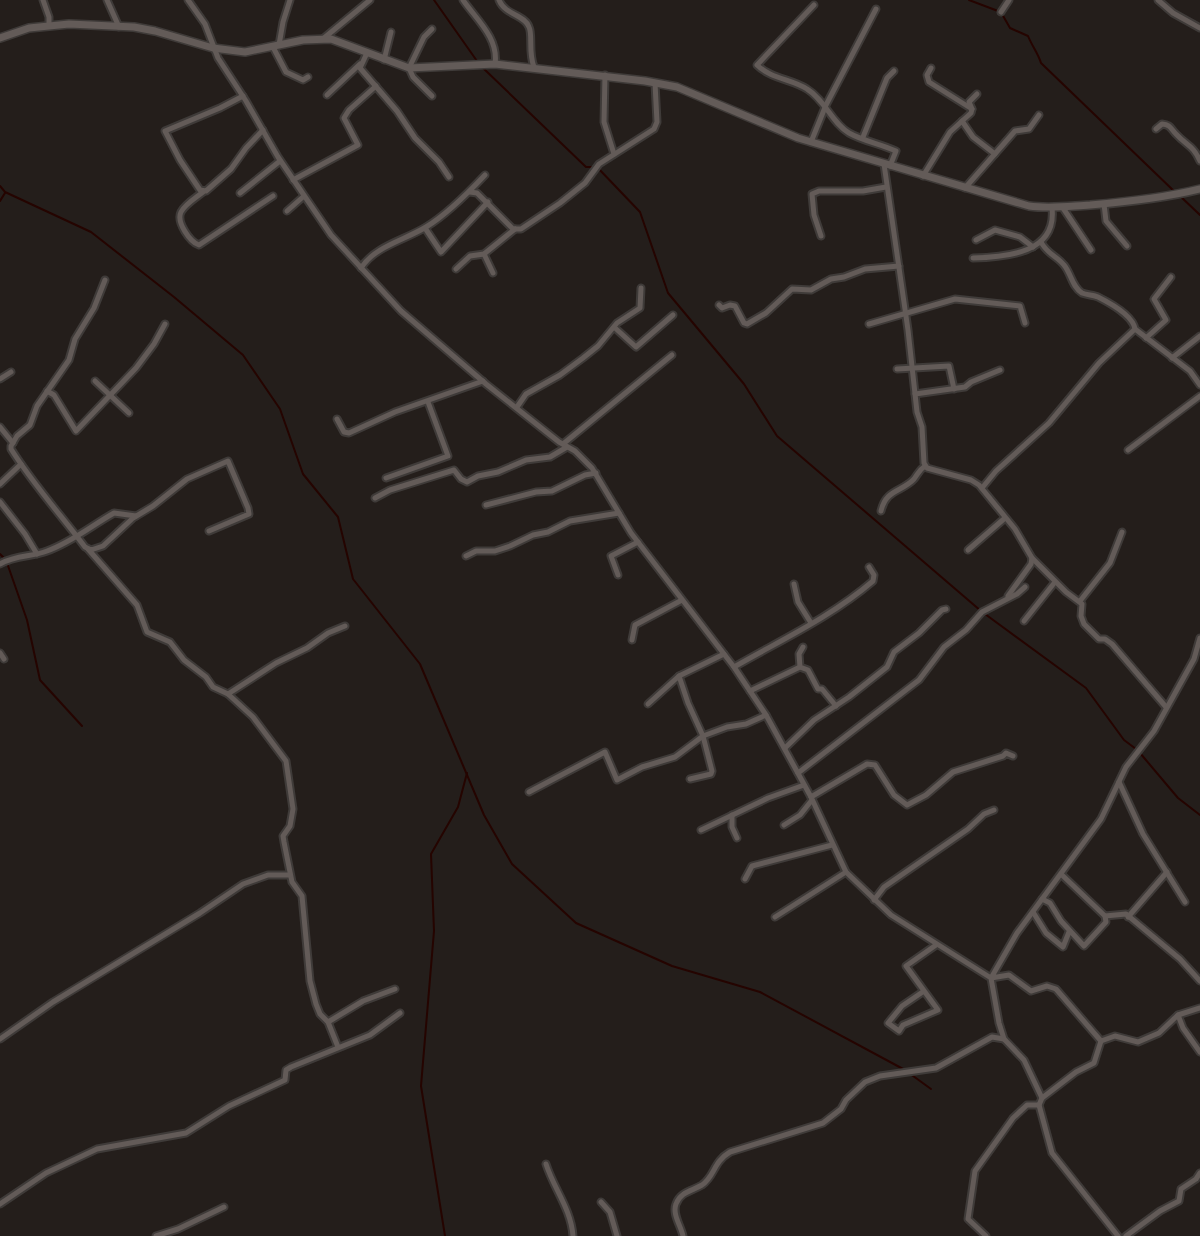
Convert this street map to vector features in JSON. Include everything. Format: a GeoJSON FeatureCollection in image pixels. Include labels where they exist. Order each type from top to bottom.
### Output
{"type":"FeatureCollection","features":[{"type":"Feature","properties":{"kind":"main road"},"geometry":{"type":"LineString","coordinates":[[0,38],[16,31],[69,24],[155,30],[213,48],[245,52],[303,40],[323,39],[344,43],[410,68],[495,64],[605,75],[677,87],[811,142],[1030,206],[1063,208],[1104,204],[1178,195],[1200,189]]}},
{"type":"Feature","properties":{"kind":"street"},"geometry":{"type":"LineString","coordinates":[[43,0],[49,26]]}},
{"type":"Feature","properties":{"kind":"street"},"geometry":{"type":"LineString","coordinates":[[107,0],[119,27]]}},
{"type":"Feature","properties":{"kind":"street"},"geometry":{"type":"LineString","coordinates":[[188,0],[205,24],[213,48],[280,161],[331,235],[401,311],[484,382],[581,456],[596,474],[638,542],[734,667],[766,715],[798,773],[846,872],[891,915],[991,978],[1009,975],[1031,991],[1047,985],[1056,989],[1101,1041]]}},
{"type":"Feature","properties":{"kind":"street"},"geometry":{"type":"LineString","coordinates":[[290,0],[276,46],[286,72],[300,79],[308,77]]}},
{"type":"Feature","properties":{"kind":"street"},"geometry":{"type":"LineString","coordinates":[[323,39],[370,0]]}},
{"type":"Feature","properties":{"kind":"street"},"geometry":{"type":"LineString","coordinates":[[463,0],[475,13],[492,41],[496,54],[495,64]]}},
{"type":"Feature","properties":{"kind":"street"},"geometry":{"type":"LineString","coordinates":[[499,0],[505,10],[530,27],[530,56],[534,67]]}},
{"type":"Feature","properties":{"kind":"street"},"geometry":{"type":"LineString","coordinates":[[1001,12],[1009,0]]}},
{"type":"Feature","properties":{"kind":"street"},"geometry":{"type":"LineString","coordinates":[[1158,0],[1200,28]]}},
{"type":"Feature","properties":{"kind":"street"},"geometry":{"type":"LineString","coordinates":[[814,5],[757,65],[778,77],[805,87],[826,105],[848,132],[896,151],[887,165],[886,187],[906,312],[925,466]]}},
{"type":"Feature","properties":{"kind":"street"},"geometry":{"type":"LineString","coordinates":[[811,142],[826,105],[876,9]]}},
{"type":"Feature","properties":{"kind":"street"},"geometry":{"type":"LineString","coordinates":[[432,29],[424,37],[410,68],[413,77],[432,96]]}},
{"type":"Feature","properties":{"kind":"street"},"geometry":{"type":"LineString","coordinates":[[384,60],[391,32]]}},
{"type":"Feature","properties":{"kind":"street"},"geometry":{"type":"LineString","coordinates":[[327,96],[360,64],[367,53]]}},
{"type":"Feature","properties":{"kind":"street"},"geometry":{"type":"LineString","coordinates":[[518,66],[530,56]]}},
{"type":"Feature","properties":{"kind":"street"},"geometry":{"type":"LineString","coordinates":[[360,64],[360,68],[415,138],[439,162],[449,177]]}},
{"type":"Feature","properties":{"kind":"street"},"geometry":{"type":"LineString","coordinates":[[931,68],[927,75],[929,82],[972,109]]}},
{"type":"Feature","properties":{"kind":"street"},"geometry":{"type":"LineString","coordinates":[[863,137],[887,78],[894,71]]}},
{"type":"Feature","properties":{"kind":"street"},"geometry":{"type":"LineString","coordinates":[[605,75],[604,122],[614,154]]}},
{"type":"Feature","properties":{"kind":"street"},"geometry":{"type":"LineString","coordinates":[[456,269],[470,256],[484,254],[515,229],[521,229],[560,203],[585,183],[599,164],[654,129],[657,122],[655,83]]}},
{"type":"Feature","properties":{"kind":"street"},"geometry":{"type":"LineString","coordinates":[[293,180],[358,145],[344,118],[349,110],[376,86]]}},
{"type":"Feature","properties":{"kind":"street"},"geometry":{"type":"LineString","coordinates":[[923,176],[950,132],[971,113],[969,102],[977,93]]}},
{"type":"Feature","properties":{"kind":"street"},"geometry":{"type":"LineString","coordinates":[[203,192],[180,160],[165,131],[243,96]]}},
{"type":"Feature","properties":{"kind":"street"},"geometry":{"type":"LineString","coordinates":[[965,188],[1015,131],[1029,129],[1039,115]]}},
{"type":"Feature","properties":{"kind":"street"},"geometry":{"type":"LineString","coordinates":[[962,121],[973,137],[995,154]]}},
{"type":"Feature","properties":{"kind":"street"},"geometry":{"type":"LineString","coordinates":[[1156,129],[1162,124],[1171,127],[1176,135],[1194,148],[1200,161]]}},
{"type":"Feature","properties":{"kind":"street"},"geometry":{"type":"LineString","coordinates":[[263,130],[231,169],[181,212],[180,219],[191,241],[199,245],[273,196]]}},
{"type":"Feature","properties":{"kind":"street"},"geometry":{"type":"LineString","coordinates":[[240,193],[280,161]]}},
{"type":"Feature","properties":{"kind":"street"},"geometry":{"type":"LineString","coordinates":[[361,268],[373,255],[425,228],[485,175]]}},
{"type":"Feature","properties":{"kind":"street"},"geometry":{"type":"LineString","coordinates":[[821,236],[814,215],[812,194],[819,191],[863,191],[886,187]]}},
{"type":"Feature","properties":{"kind":"street"},"geometry":{"type":"LineString","coordinates":[[470,191],[488,202],[515,229]]}},
{"type":"Feature","properties":{"kind":"street"},"geometry":{"type":"LineString","coordinates":[[287,211],[304,196]]}},
{"type":"Feature","properties":{"kind":"street"},"geometry":{"type":"LineString","coordinates":[[425,228],[438,250],[442,252],[488,202]]}},
{"type":"Feature","properties":{"kind":"street"},"geometry":{"type":"LineString","coordinates":[[1104,204],[1106,221],[1127,246]]}},
{"type":"Feature","properties":{"kind":"street"},"geometry":{"type":"LineString","coordinates":[[973,258],[996,258],[1041,242],[1049,232],[1052,208]]}},
{"type":"Feature","properties":{"kind":"street"},"geometry":{"type":"LineString","coordinates":[[1063,208],[1091,250]]}},
{"type":"Feature","properties":{"kind":"street"},"geometry":{"type":"LineString","coordinates":[[976,240],[995,230],[1020,237],[1033,247]]}},
{"type":"Feature","properties":{"kind":"street"},"geometry":{"type":"LineString","coordinates":[[1041,242],[1048,253],[1063,264],[1082,293],[1098,297],[1117,309],[1133,322],[1135,329],[1190,371],[1200,385]]}},
{"type":"Feature","properties":{"kind":"street"},"geometry":{"type":"LineString","coordinates":[[484,254],[493,273]]}},
{"type":"Feature","properties":{"kind":"street"},"geometry":{"type":"LineString","coordinates":[[719,304],[722,308],[735,306],[747,324],[766,313],[792,289],[811,290],[831,279],[862,269],[899,266]]}},
{"type":"Feature","properties":{"kind":"street"},"geometry":{"type":"LineString","coordinates":[[1146,338],[1166,320],[1154,299],[1171,277]]}},
{"type":"Feature","properties":{"kind":"street"},"geometry":{"type":"LineString","coordinates":[[105,280],[94,308],[75,339],[69,360],[34,411],[30,425],[11,447],[21,464],[78,537],[137,605],[147,632],[170,642],[184,660],[206,677],[213,687],[228,694],[257,722],[286,761],[293,809],[290,826],[283,836],[290,875],[302,896],[313,994],[320,1014],[328,1022],[338,1047]]}},
{"type":"Feature","properties":{"kind":"street"},"geometry":{"type":"LineString","coordinates":[[517,407],[526,394],[560,374],[598,346],[614,327],[640,308],[641,288]]}},
{"type":"Feature","properties":{"kind":"street"},"geometry":{"type":"LineString","coordinates":[[869,324],[955,299],[1020,306],[1025,323]]}},
{"type":"Feature","properties":{"kind":"street"},"geometry":{"type":"LineString","coordinates":[[614,327],[636,347],[673,315]]}},
{"type":"Feature","properties":{"kind":"street"},"geometry":{"type":"LineString","coordinates":[[47,391],[54,395],[76,431],[136,368],[165,324]]}},
{"type":"Feature","properties":{"kind":"street"},"geometry":{"type":"LineString","coordinates":[[982,488],[996,471],[1049,423],[1099,363],[1135,329]]}},
{"type":"Feature","properties":{"kind":"street"},"geometry":{"type":"LineString","coordinates":[[1172,358],[1200,336]]}},
{"type":"Feature","properties":{"kind":"street"},"geometry":{"type":"LineString","coordinates":[[375,498],[390,490],[454,470],[467,482],[526,460],[550,457],[672,355]]}},
{"type":"Feature","properties":{"kind":"street"},"geometry":{"type":"LineString","coordinates":[[897,369],[949,366],[954,389]]}},
{"type":"Feature","properties":{"kind":"street"},"geometry":{"type":"LineString","coordinates":[[915,394],[965,387],[1000,370]]}},
{"type":"Feature","properties":{"kind":"street"},"geometry":{"type":"LineString","coordinates":[[0,379],[11,372]]}},
{"type":"Feature","properties":{"kind":"street"},"geometry":{"type":"LineString","coordinates":[[95,381],[129,413]]}},
{"type":"Feature","properties":{"kind":"street"},"geometry":{"type":"LineString","coordinates":[[337,419],[344,432],[349,433],[395,412],[484,382]]}},
{"type":"Feature","properties":{"kind":"street"},"geometry":{"type":"LineString","coordinates":[[1128,450],[1200,396]]}},
{"type":"Feature","properties":{"kind":"street"},"geometry":{"type":"LineString","coordinates":[[386,478],[448,456],[428,402]]}},
{"type":"Feature","properties":{"kind":"street"},"geometry":{"type":"LineString","coordinates":[[0,428],[13,443]]}},
{"type":"Feature","properties":{"kind":"street"},"geometry":{"type":"LineString","coordinates":[[88,549],[103,547],[136,516],[187,479],[228,461],[249,514],[209,531]]}},
{"type":"Feature","properties":{"kind":"street"},"geometry":{"type":"LineString","coordinates":[[0,484],[21,464]]}},
{"type":"Feature","properties":{"kind":"street"},"geometry":{"type":"LineString","coordinates":[[925,466],[971,480],[982,488],[1016,529],[1032,558],[1055,582],[1080,601],[1084,624],[1099,639],[1105,639],[1112,644],[1166,707]]}},
{"type":"Feature","properties":{"kind":"street"},"geometry":{"type":"LineString","coordinates":[[881,511],[881,507],[894,490],[912,482],[925,466]]}},
{"type":"Feature","properties":{"kind":"street"},"geometry":{"type":"LineString","coordinates":[[486,505],[536,492],[552,491],[585,475],[596,474]]}},
{"type":"Feature","properties":{"kind":"street"},"geometry":{"type":"LineString","coordinates":[[0,502],[37,554]]}},
{"type":"Feature","properties":{"kind":"street"},"geometry":{"type":"LineString","coordinates":[[0,564],[10,559],[37,554],[78,537],[114,513],[136,516]]}},
{"type":"Feature","properties":{"kind":"street"},"geometry":{"type":"LineString","coordinates":[[466,556],[476,551],[495,551],[510,547],[570,521],[619,513]]}},
{"type":"Feature","properties":{"kind":"street"},"geometry":{"type":"LineString","coordinates":[[968,550],[1005,518]]}},
{"type":"Feature","properties":{"kind":"street"},"geometry":{"type":"LineString","coordinates":[[1080,601],[1110,563],[1122,532]]}},
{"type":"Feature","properties":{"kind":"street"},"geometry":{"type":"LineString","coordinates":[[618,575],[611,556],[638,542]]}},
{"type":"Feature","properties":{"kind":"street"},"geometry":{"type":"LineString","coordinates":[[1008,598],[1031,564],[1032,558]]}},
{"type":"Feature","properties":{"kind":"street"},"geometry":{"type":"LineString","coordinates":[[734,667],[811,623],[825,618],[873,581],[874,575],[869,567]]}},
{"type":"Feature","properties":{"kind":"street"},"geometry":{"type":"LineString","coordinates":[[1024,621],[1055,582]]}},
{"type":"Feature","properties":{"kind":"street"},"geometry":{"type":"LineString","coordinates":[[794,584],[798,602],[811,623]]}},
{"type":"Feature","properties":{"kind":"street"},"geometry":{"type":"LineString","coordinates":[[798,773],[919,680],[944,648],[982,612],[1017,594],[1025,586]]}},
{"type":"Feature","properties":{"kind":"street"},"geometry":{"type":"LineString","coordinates":[[632,640],[635,625],[682,600]]}},
{"type":"Feature","properties":{"kind":"street"},"geometry":{"type":"LineString","coordinates":[[785,748],[814,720],[887,667],[894,652],[946,609]]}},
{"type":"Feature","properties":{"kind":"street"},"geometry":{"type":"LineString","coordinates":[[228,694],[276,663],[345,626]]}},
{"type":"Feature","properties":{"kind":"street"},"geometry":{"type":"LineString","coordinates":[[1118,1236],[1052,1153],[1040,1102],[1024,1060],[1004,1039],[991,978],[1017,933],[1101,819],[1126,767],[1154,731],[1194,659],[1200,638]]}},
{"type":"Feature","properties":{"kind":"street"},"geometry":{"type":"LineString","coordinates":[[800,667],[799,654],[803,648]]}},
{"type":"Feature","properties":{"kind":"street"},"geometry":{"type":"LineString","coordinates":[[648,704],[680,676],[724,654]]}},
{"type":"Feature","properties":{"kind":"street"},"geometry":{"type":"LineString","coordinates":[[750,691],[800,667],[808,670],[818,689],[822,689],[836,705]]}},
{"type":"Feature","properties":{"kind":"street"},"geometry":{"type":"LineString","coordinates":[[680,676],[688,703],[704,736],[712,771],[711,774],[690,779]]}},
{"type":"Feature","properties":{"kind":"street"},"geometry":{"type":"LineString","coordinates":[[529,792],[605,752],[617,780],[642,767],[675,757],[704,736],[727,727],[746,724],[766,715]]}},
{"type":"Feature","properties":{"kind":"street"},"geometry":{"type":"LineString","coordinates":[[784,825],[800,815],[811,799],[867,764],[876,765],[894,795],[907,805],[926,795],[953,772],[1006,753],[1013,756]]}},
{"type":"Feature","properties":{"kind":"street"},"geometry":{"type":"LineString","coordinates":[[1119,782],[1143,834],[1185,902]]}},
{"type":"Feature","properties":{"kind":"street"},"geometry":{"type":"LineString","coordinates":[[701,830],[768,798],[804,785]]}},
{"type":"Feature","properties":{"kind":"street"},"geometry":{"type":"LineString","coordinates":[[874,900],[884,887],[994,810]]}},
{"type":"Feature","properties":{"kind":"street"},"geometry":{"type":"LineString","coordinates":[[732,815],[732,827],[737,838]]}},
{"type":"Feature","properties":{"kind":"street"},"geometry":{"type":"LineString","coordinates":[[745,879],[752,866],[832,845]]}},
{"type":"Feature","properties":{"kind":"street"},"geometry":{"type":"LineString","coordinates":[[775,917],[846,872]]}},
{"type":"Feature","properties":{"kind":"street"},"geometry":{"type":"LineString","coordinates":[[1128,917],[1167,872]]}},
{"type":"Feature","properties":{"kind":"street"},"geometry":{"type":"LineString","coordinates":[[1042,899],[1050,903],[1069,932],[1084,946],[1106,922],[1105,916],[1061,874]]}},
{"type":"Feature","properties":{"kind":"street"},"geometry":{"type":"LineString","coordinates":[[0,1039],[53,1002],[243,884],[268,875],[290,875]]}},
{"type":"Feature","properties":{"kind":"street"},"geometry":{"type":"LineString","coordinates":[[1032,912],[1046,933],[1063,947],[1069,932]]}},
{"type":"Feature","properties":{"kind":"street"},"geometry":{"type":"LineString","coordinates":[[1105,916],[1126,914],[1180,959],[1200,981]]}},
{"type":"Feature","properties":{"kind":"street"},"geometry":{"type":"LineString","coordinates":[[924,991],[902,1006],[888,1023],[899,1031],[903,1025],[938,1010],[906,966],[936,945]]}},
{"type":"Feature","properties":{"kind":"street"},"geometry":{"type":"LineString","coordinates":[[328,1022],[363,1001],[395,989]]}},
{"type":"Feature","properties":{"kind":"street"},"geometry":{"type":"LineString","coordinates":[[1101,1041],[1115,1036],[1138,1042],[1160,1033],[1178,1015],[1200,1008]]}},
{"type":"Feature","properties":{"kind":"street"},"geometry":{"type":"LineString","coordinates":[[0,1204],[46,1173],[97,1149],[180,1135],[196,1128],[229,1106],[285,1080],[286,1070],[291,1067],[330,1053],[370,1034],[400,1013]]}},
{"type":"Feature","properties":{"kind":"street"},"geometry":{"type":"LineString","coordinates":[[1178,1015],[1183,1028],[1200,1052]]}},
{"type":"Feature","properties":{"kind":"street"},"geometry":{"type":"LineString","coordinates":[[683,1236],[674,1211],[676,1201],[685,1192],[705,1183],[720,1157],[823,1123],[841,1109],[846,1100],[861,1086],[880,1076],[936,1068],[992,1037],[1004,1039]]}},
{"type":"Feature","properties":{"kind":"street"},"geometry":{"type":"LineString","coordinates":[[986,1236],[968,1219],[975,1171],[1013,1118],[1027,1105],[1040,1102],[1076,1072],[1094,1063],[1101,1041]]}},
{"type":"Feature","properties":{"kind":"street"},"geometry":{"type":"LineString","coordinates":[[546,1164],[553,1185],[567,1208],[573,1236]]}},
{"type":"Feature","properties":{"kind":"street"},"geometry":{"type":"LineString","coordinates":[[1126,1236],[1160,1211],[1180,1201],[1178,1194],[1181,1189],[1200,1173]]}},
{"type":"Feature","properties":{"kind":"street"},"geometry":{"type":"LineString","coordinates":[[601,1202],[610,1212],[614,1235]]}},
{"type":"Feature","properties":{"kind":"street"},"geometry":{"type":"LineString","coordinates":[[156,1236],[224,1207]]}},
{"type":"Feature","properties":{"kind":"waterway"},"geometry":{"type":"LineString","coordinates":[[434,0],[477,61]]}},
{"type":"Feature","properties":{"kind":"waterway"},"geometry":{"type":"LineString","coordinates":[[969,0],[998,11]]}},
{"type":"Feature","properties":{"kind":"waterway"},"geometry":{"type":"LineString","coordinates":[[1002,14],[1010,28],[1028,36],[1041,63],[1176,193]]}},
{"type":"Feature","properties":{"kind":"waterway"},"geometry":{"type":"LineString","coordinates":[[483,68],[586,167],[597,167],[640,212],[668,293],[744,384],[777,436],[981,611]]}},
{"type":"Feature","properties":{"kind":"waterway"},"geometry":{"type":"LineString","coordinates":[[0,186],[5,192],[91,232],[243,355],[280,409],[303,474],[338,517],[353,579],[420,664],[484,815],[512,864],[576,923],[672,966],[760,992],[905,1070]]}},
{"type":"Feature","properties":{"kind":"waterway"},"geometry":{"type":"LineString","coordinates":[[0,201],[5,193]]}},
{"type":"Feature","properties":{"kind":"waterway"},"geometry":{"type":"LineString","coordinates":[[1180,196],[1200,215]]}},
{"type":"Feature","properties":{"kind":"waterway"},"geometry":{"type":"LineString","coordinates":[[0,554],[6,560],[27,620],[40,680],[82,726]]}},
{"type":"Feature","properties":{"kind":"waterway"},"geometry":{"type":"LineString","coordinates":[[985,614],[1086,688],[1124,740],[1136,749]]}},
{"type":"Feature","properties":{"kind":"waterway"},"geometry":{"type":"LineString","coordinates":[[1140,753],[1178,798],[1200,815]]}},
{"type":"Feature","properties":{"kind":"waterway"},"geometry":{"type":"LineString","coordinates":[[445,1236],[421,1086],[434,931],[431,854],[458,807],[467,773]]}},
{"type":"Feature","properties":{"kind":"waterway"},"geometry":{"type":"LineString","coordinates":[[909,1073],[931,1089]]}}]}
